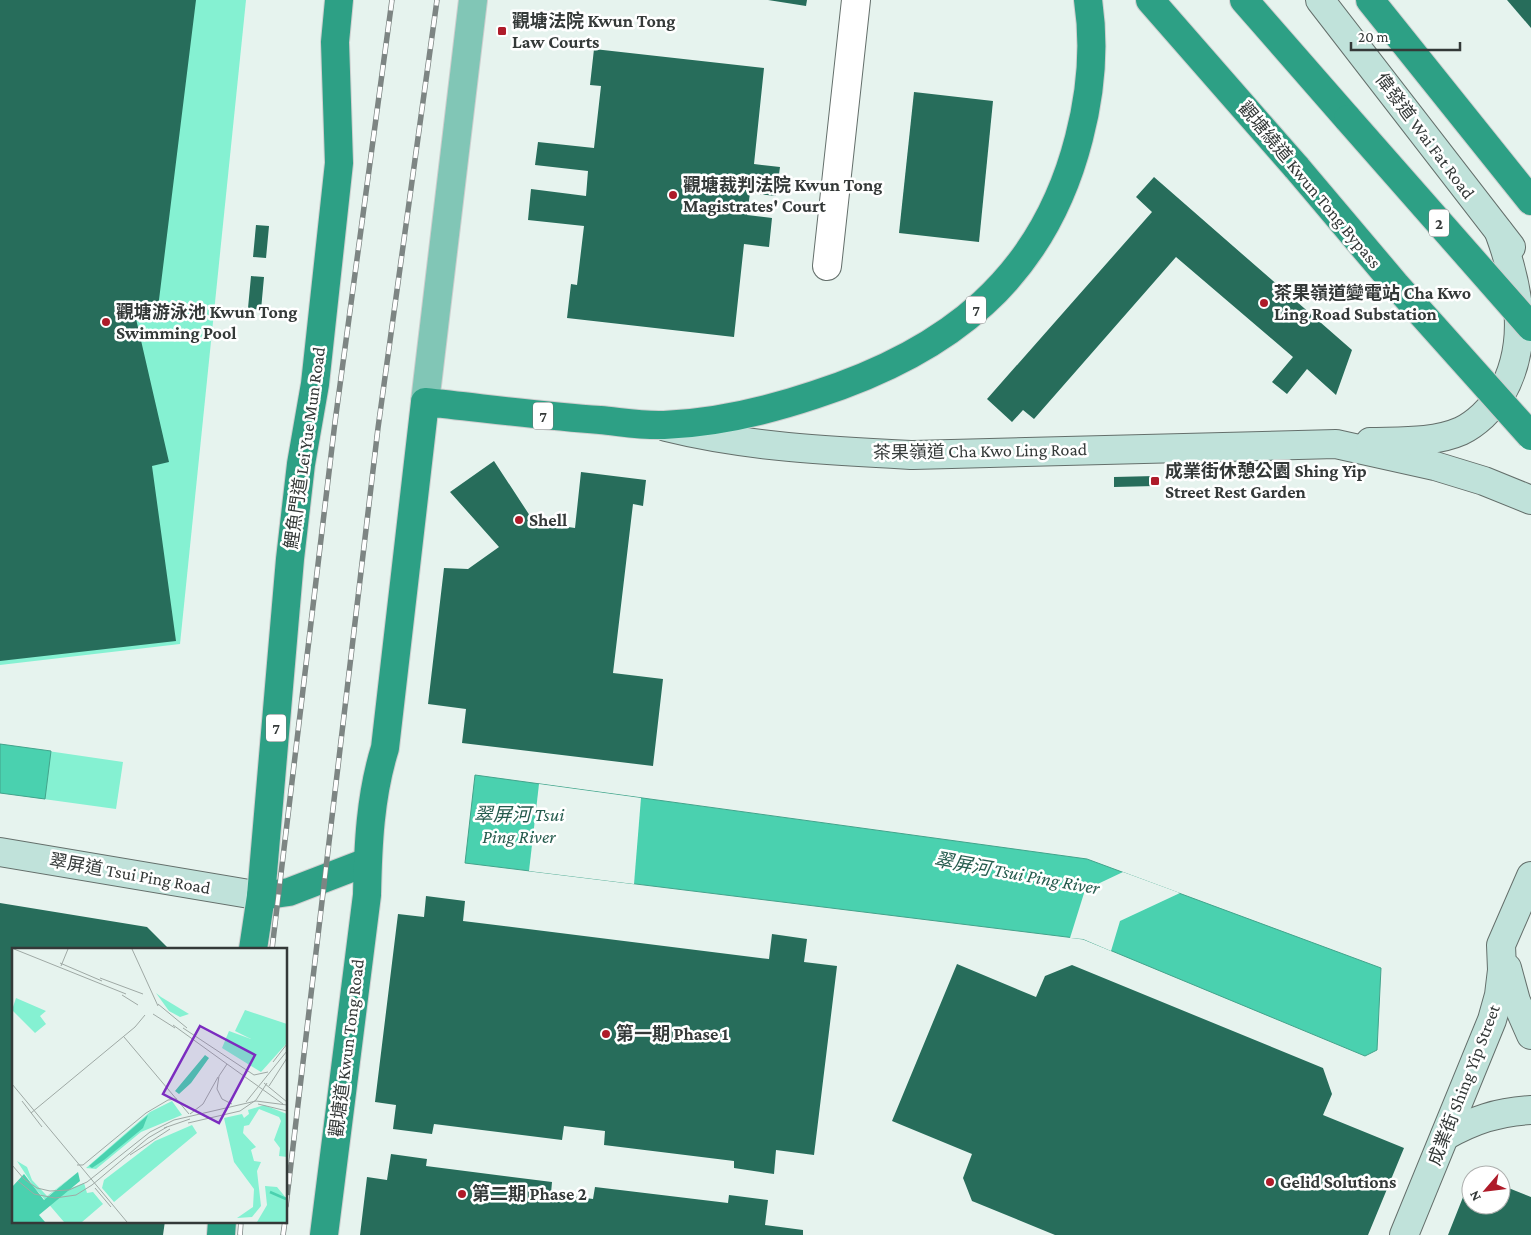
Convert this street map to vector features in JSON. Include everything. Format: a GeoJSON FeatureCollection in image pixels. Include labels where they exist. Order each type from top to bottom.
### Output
{"type":"FeatureCollection","features":[{"type":"Feature","properties":{"kind":"highway","name":"鯉魚門道 Lei Yue Mun Road"},"geometry":{"type":"LineString","coordinates":[[261,896],[290,559],[301,464],[315,384],[338,163],[335,42],[339,0]]}},
{"type":"Feature","properties":{"kind":"highway","name":"7"},"geometry":{"type":"LineString","coordinates":[[662,426],[744,414],[789,403],[847,385],[909,357],[957,326],[990,297],[1014,270],[1034,243],[1062,190],[1075,155],[1089,89],[1091,24],[1088,0]]}},
{"type":"Feature","properties":{"kind":"highway","name":"觀塘繞道 Kwun Tong Bypass"},"geometry":{"type":"LineString","coordinates":[[1150,0],[1297,168],[1395,284],[1531,436]]}},
{"type":"Feature","properties":{"kind":"highway","name":"2"},"geometry":{"type":"LineString","coordinates":[[1244,0],[1531,327]]}},
{"type":"Feature","properties":{"kind":"highway"},"geometry":{"type":"LineString","coordinates":[[1370,0],[1531,201]]}},
{"type":"Feature","properties":{"kind":"highway"},"geometry":{"type":"LineString","coordinates":[[261,896],[289,892],[367,862],[376,777],[385,748],[425,402]]}},
{"type":"Feature","properties":{"kind":"highway","name":"茶果嶺道 Cha Kwo Ling Road"},"geometry":{"type":"LineString","coordinates":[[425,402],[537,415],[662,426]]}},
{"type":"Feature","properties":{"kind":"highway","name":"觀塘道 Kwun Tong Road"},"geometry":{"type":"LineString","coordinates":[[324,1235],[367,895],[367,862]]}},
{"type":"Feature","properties":{"kind":"highway","name":"7"},"geometry":{"type":"LineString","coordinates":[[253,948],[261,896]]}},
{"type":"Feature","properties":{"kind":"highway"},"geometry":{"type":"LineString","coordinates":[[221,1235],[222,1222]]}},
{"type":"Feature","properties":{"kind":"main road"},"geometry":{"type":"LineString","coordinates":[[425,402],[473,0]]}},
{"type":"Feature","properties":{"kind":"main road","name":"偉發道 Wai Fat Road"},"geometry":{"type":"LineString","coordinates":[[1320,0],[1499,232],[1527,263]]}},
{"type":"Feature","properties":{"kind":"main road"},"geometry":{"type":"LineString","coordinates":[[1336,444],[1446,436],[1462,430],[1494,404],[1509,383],[1519,358],[1523,333],[1521,305],[1513,271],[1499,232]]}},
{"type":"Feature","properties":{"kind":"main road","name":"茶果嶺道 Cha Kwo Ling Road"},"geometry":{"type":"LineString","coordinates":[[662,426],[707,437],[858,452],[913,455],[1336,444],[1435,466],[1484,481],[1531,500]]}},
{"type":"Feature","properties":{"kind":"main road","name":"翠屏道 Tsui Ping Road"},"geometry":{"type":"LineString","coordinates":[[0,852],[261,896]]}},
{"type":"Feature","properties":{"kind":"main road","name":"成業街 Shing Yip Street"},"geometry":{"type":"LineString","coordinates":[[1404,1235],[1492,1020],[1501,979],[1501,945],[1531,876]]}},
{"type":"Feature","properties":{"kind":"main road"},"geometry":{"type":"LineString","coordinates":[[1501,945],[1516,1001],[1531,1035]]}},
{"type":"Feature","properties":{"kind":"main road"},"geometry":{"type":"LineString","coordinates":[[1445,1136],[1474,1120],[1509,1111],[1531,1110]]}},
{"type":"Feature","properties":{"kind":"street"},"geometry":{"type":"LineString","coordinates":[[827,266],[856,0]]}},
{"type":"Feature","properties":{"kind":"shaded area","name":"觀塘游泳池 Kwun Tong Swimming Pool"},"geometry":{"type":"Polygon","coordinates":[[[0,0],[246,0],[180,644],[0,665],[0,0]]]}},
{"type":"Feature","properties":{"kind":"shaded area"},"geometry":{"type":"Polygon","coordinates":[[[0,744],[123,762],[116,809],[0,793],[0,744]]]}},
{"type":"Feature","properties":{"kind":"water"},"geometry":{"type":"Polygon","coordinates":[[[0,744],[51,751],[45,799],[0,793],[0,744]]]}},
{"type":"Feature","properties":{"kind":"water","name":"翠屏河 Tsui Ping River"},"geometry":{"type":"Polygon","coordinates":[[[475,775],[1087,859],[1381,968],[1377,1050],[1365,1056],[1083,939],[465,863],[475,775]]]}},
{"type":"Feature","properties":{"kind":"pier"},"geometry":{"type":"Polygon","coordinates":[[[539,784],[641,798],[634,884],[529,871],[539,784]]]}},
{"type":"Feature","properties":{"kind":"pier"},"geometry":{"type":"Polygon","coordinates":[[[1123,872],[1180,893],[1120,921],[1111,951],[1083,939],[1070,938],[1085,890],[1123,872]]]}},
{"type":"Feature","properties":{"kind":"building","name":"觀塘游泳池 Kwun Tong Swimming Pool"},"geometry":{"type":"Polygon","coordinates":[[[0,0],[196,0],[158,308],[134,310],[169,462],[152,466],[176,641],[0,661],[0,0]]]}},
{"type":"Feature","properties":{"kind":"building"},"geometry":{"type":"Polygon","coordinates":[[[768,0],[807,0],[806,6],[768,0]]]}},
{"type":"Feature","properties":{"kind":"building"},"geometry":{"type":"Polygon","coordinates":[[[1507,0],[1531,0],[1531,28],[1507,0]]]}},
{"type":"Feature","properties":{"kind":"building"},"geometry":{"type":"Polygon","coordinates":[[[594,49],[764,68],[754,164],[780,167],[776,196],[750,193],[747,215],[772,218],[769,247],[744,244],[734,337],[567,318],[571,284],[577,285],[584,226],[528,220],[531,189],[586,196],[588,171],[535,165],[538,142],[594,148],[601,86],[590,85],[594,49]]]}},
{"type":"Feature","properties":{"kind":"building"},"geometry":{"type":"Polygon","coordinates":[[[914,92],[993,101],[979,242],[899,233],[914,92]]]}},
{"type":"Feature","properties":{"kind":"building","name":"茶果嶺道變電站 Cha Kwo Ling Road Substation"},"geometry":{"type":"Polygon","coordinates":[[[1154,177],[1352,350],[1336,395],[1307,369],[1287,394],[1272,382],[1293,357],[1176,257],[1034,419],[1023,410],[1012,422],[987,399],[1152,212],[1136,197],[1154,177]]]}},
{"type":"Feature","properties":{"kind":"building"},"geometry":{"type":"Polygon","coordinates":[[[256,225],[269,226],[266,258],[253,257],[256,225]]]}},
{"type":"Feature","properties":{"kind":"building"},"geometry":{"type":"Polygon","coordinates":[[[251,276],[264,277],[261,310],[248,308],[251,276]]]}},
{"type":"Feature","properties":{"kind":"building"},"geometry":{"type":"Polygon","coordinates":[[[494,461],[534,522],[575,528],[581,472],[646,480],[643,506],[633,504],[613,673],[663,679],[653,766],[462,743],[466,709],[428,704],[444,568],[468,569],[499,547],[450,492],[494,461]]]}},
{"type":"Feature","properties":{"kind":"building"},"geometry":{"type":"Polygon","coordinates":[[[1155,476],[1155,486],[1114,487],[1114,477],[1155,476]]]}},
{"type":"Feature","properties":{"kind":"building","name":"第一期 Phase 1"},"geometry":{"type":"Polygon","coordinates":[[[426,896],[465,901],[463,921],[769,959],[772,934],[807,939],[804,962],[837,966],[814,1155],[776,1150],[774,1174],[734,1168],[734,1161],[604,1145],[605,1131],[564,1126],[562,1140],[434,1124],[432,1134],[393,1129],[396,1105],[375,1102],[398,914],[424,917],[426,896]]]}},
{"type":"Feature","properties":{"kind":"building"},"geometry":{"type":"Polygon","coordinates":[[[0,903],[147,927],[168,948],[12,948],[12,1222],[165,1222],[163,1235],[0,1235],[0,903]]]}},
{"type":"Feature","properties":{"kind":"building"},"geometry":{"type":"Polygon","coordinates":[[[957,964],[1036,997],[1045,976],[1072,965],[1323,1068],[1332,1094],[1323,1115],[1404,1148],[1368,1235],[1055,1235],[972,1201],[963,1178],[972,1154],[892,1121],[957,964]]]}},
{"type":"Feature","properties":{"kind":"building","name":"第二期 Phase 2"},"geometry":{"type":"Polygon","coordinates":[[[391,1154],[427,1159],[426,1166],[552,1182],[551,1193],[593,1199],[595,1187],[728,1203],[729,1195],[768,1200],[765,1225],[803,1230],[803,1235],[360,1235],[367,1177],[387,1180],[391,1154]]]}},
{"type":"Feature","properties":{"kind":"building"},"geometry":{"type":"Polygon","coordinates":[[[1511,1189],[1531,1197],[1531,1235],[1448,1235],[1461,1202],[1461,1215],[1511,1215],[1511,1189]]]}},
{"type":"Feature","properties":{"kind":"railway"},"geometry":{"type":"LineString","coordinates":[[272,948],[335,422],[392,0]]}},
{"type":"Feature","properties":{"kind":"railway"},"geometry":{"type":"LineString","coordinates":[[288,1189],[378,428],[437,0]]}},
{"type":"Feature","properties":{"kind":"railway"},"geometry":{"type":"LineString","coordinates":[[240,1235],[241,1222]]}},
{"type":"Feature","properties":{"kind":"railway"},"geometry":{"type":"LineString","coordinates":[[283,1235],[285,1222]]}},
{"type":"Feature","properties":{"kind":"place","name":"觀塘法院 Kwun Tong Law Courts"},"geometry":{"type":"Point","coordinates":[502,31]}},
{"type":"Feature","properties":{"kind":"place","name":"觀塘裁判法院 Kwun Tong Magistrates' Court"},"geometry":{"type":"Point","coordinates":[673,195]}},
{"type":"Feature","properties":{"kind":"place","name":"茶果嶺道變電站 Cha Kwo Ling Road Substation"},"geometry":{"type":"Point","coordinates":[1264,303]}},
{"type":"Feature","properties":{"kind":"place","name":"觀塘游泳池 Kwun Tong Swimming Pool"},"geometry":{"type":"Point","coordinates":[106,322]}},
{"type":"Feature","properties":{"kind":"place","name":"成業街休憩公園 Shing Yip Street Rest Garden"},"geometry":{"type":"Point","coordinates":[1155,481]}},
{"type":"Feature","properties":{"kind":"place","name":"Shell"},"geometry":{"type":"Point","coordinates":[519,520]}},
{"type":"Feature","properties":{"kind":"place","name":"第一期 Phase 1"},"geometry":{"type":"Point","coordinates":[606,1034]}},
{"type":"Feature","properties":{"kind":"place","name":"Gelid Solutions"},"geometry":{"type":"Point","coordinates":[1270,1182]}},
{"type":"Feature","properties":{"kind":"place","name":"第二期 Phase 2"},"geometry":{"type":"Point","coordinates":[462,1194]}}]}
